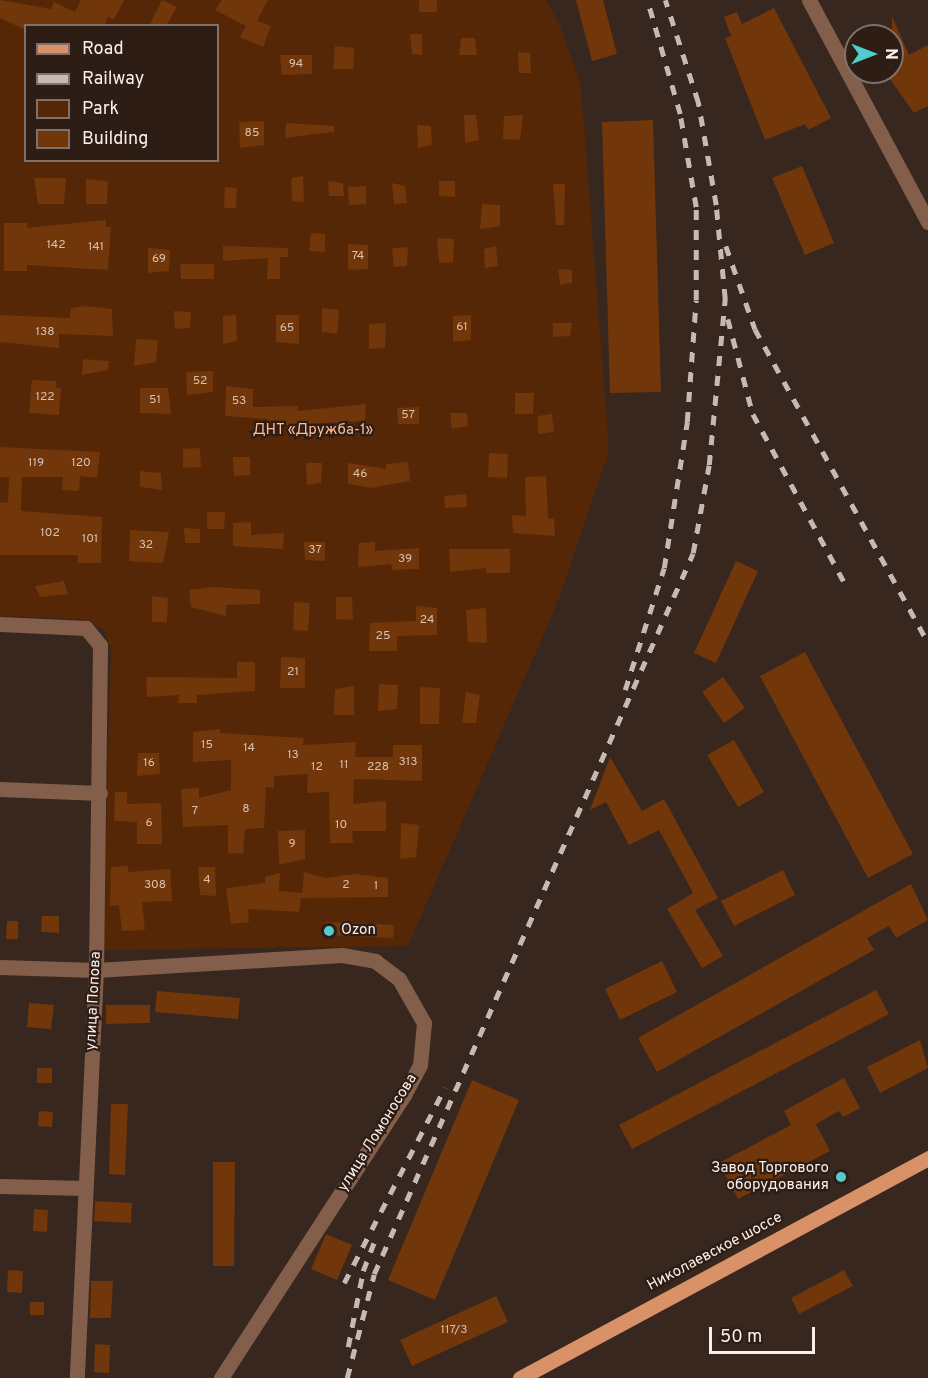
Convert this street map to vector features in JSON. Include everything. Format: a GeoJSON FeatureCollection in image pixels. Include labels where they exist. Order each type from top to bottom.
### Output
{"type":"FeatureCollection","features":[{"type":"Feature","properties":{"kind":"main road","name":"Николаевское шоссе"},"geometry":{"type":"LineString","coordinates":[[520,1378],[928,1158]]}},
{"type":"Feature","properties":{"kind":"street"},"geometry":{"type":"LineString","coordinates":[[809,0],[928,222]]}},
{"type":"Feature","properties":{"kind":"street","name":"улица Попова"},"geometry":{"type":"LineString","coordinates":[[0,624],[87,628],[100,645],[100,792],[96,970],[77,1378]]}},
{"type":"Feature","properties":{"kind":"street"},"geometry":{"type":"LineString","coordinates":[[0,789],[100,792]]}},
{"type":"Feature","properties":{"kind":"street","name":"улица Ломоносова"},"geometry":{"type":"LineString","coordinates":[[0,967],[96,970],[342,955],[375,961],[399,979],[424,1023],[420,1065],[404,1095],[221,1378]]}},
{"type":"Feature","properties":{"kind":"street"},"geometry":{"type":"LineString","coordinates":[[0,1186],[85,1188]]}},
{"type":"Feature","properties":{"kind":"green space","name":"ДНТ «Дружба-1»"},"geometry":{"type":"Polygon","coordinates":[[[0,0],[546,0],[560,25],[580,83],[609,451],[558,601],[408,946],[103,950],[111,649],[104,629],[79,619],[0,616],[0,0]]]}},
{"type":"Feature","properties":{"kind":"building"},"geometry":{"type":"Polygon","coordinates":[[[0,0],[51,9],[54,2],[75,12],[81,0],[124,0],[114,20],[108,17],[105,24],[24,24],[24,29],[0,18],[0,0]]]}},
{"type":"Feature","properties":{"kind":"building"},"geometry":{"type":"Polygon","coordinates":[[[162,0],[177,7],[167,24],[150,24],[162,0]]]}},
{"type":"Feature","properties":{"kind":"building"},"geometry":{"type":"Polygon","coordinates":[[[222,0],[268,0],[257,21],[271,26],[263,47],[240,37],[246,26],[215,10],[222,0]]]}},
{"type":"Feature","properties":{"kind":"building"},"geometry":{"type":"Polygon","coordinates":[[[419,0],[437,0],[437,12],[419,12],[419,0]]]}},
{"type":"Feature","properties":{"kind":"building"},"geometry":{"type":"Polygon","coordinates":[[[576,0],[603,0],[617,54],[592,61],[576,0]]]}},
{"type":"Feature","properties":{"kind":"building"},"geometry":{"type":"Polygon","coordinates":[[[774,8],[831,118],[808,130],[805,124],[765,140],[725,38],[731,36],[724,17],[737,12],[742,24],[774,8]]]}},
{"type":"Feature","properties":{"kind":"building"},"geometry":{"type":"Polygon","coordinates":[[[410,34],[422,34],[422,55],[412,54],[410,34]]]}},
{"type":"Feature","properties":{"kind":"building"},"geometry":{"type":"Polygon","coordinates":[[[461,38],[475,38],[477,55],[459,55],[461,38]]]}},
{"type":"Feature","properties":{"kind":"building"},"geometry":{"type":"Polygon","coordinates":[[[904,44],[909,55],[928,45],[928,106],[914,113],[893,84],[904,84],[904,44]]]}},
{"type":"Feature","properties":{"kind":"building"},"geometry":{"type":"Polygon","coordinates":[[[335,46],[354,48],[353,69],[333,69],[335,46]]]}},
{"type":"Feature","properties":{"kind":"building"},"geometry":{"type":"Polygon","coordinates":[[[518,52],[530,53],[531,73],[519,73],[518,52]]]}},
{"type":"Feature","properties":{"kind":"building"},"geometry":{"type":"Polygon","coordinates":[[[280,55],[312,55],[312,74],[282,75],[280,55]]]}},
{"type":"Feature","properties":{"kind":"building"},"geometry":{"type":"Polygon","coordinates":[[[464,115],[476,115],[479,140],[465,143],[464,115]]]}},
{"type":"Feature","properties":{"kind":"building"},"geometry":{"type":"Polygon","coordinates":[[[523,115],[520,140],[503,139],[504,116],[523,115]]]}},
{"type":"Feature","properties":{"kind":"building"},"geometry":{"type":"Polygon","coordinates":[[[653,120],[661,392],[610,393],[602,122],[653,120]]]}},
{"type":"Feature","properties":{"kind":"building"},"geometry":{"type":"Polygon","coordinates":[[[264,121],[264,145],[240,148],[239,122],[264,121]]]}},
{"type":"Feature","properties":{"kind":"building"},"geometry":{"type":"Polygon","coordinates":[[[286,123],[334,126],[334,132],[285,138],[286,123]]]}},
{"type":"Feature","properties":{"kind":"building"},"geometry":{"type":"Polygon","coordinates":[[[417,125],[431,126],[432,145],[418,148],[417,125]]]}},
{"type":"Feature","properties":{"kind":"building"},"geometry":{"type":"Polygon","coordinates":[[[802,166],[834,243],[805,255],[772,178],[802,166]]]}},
{"type":"Feature","properties":{"kind":"building"},"geometry":{"type":"Polygon","coordinates":[[[303,176],[304,202],[292,201],[291,178],[303,176]]]}},
{"type":"Feature","properties":{"kind":"building"},"geometry":{"type":"Polygon","coordinates":[[[34,178],[66,178],[64,204],[38,204],[34,178]]]}},
{"type":"Feature","properties":{"kind":"building"},"geometry":{"type":"Polygon","coordinates":[[[86,179],[108,181],[107,204],[86,204],[86,179]]]}},
{"type":"Feature","properties":{"kind":"building"},"geometry":{"type":"Polygon","coordinates":[[[328,181],[343,183],[344,196],[329,196],[328,181]]]}},
{"type":"Feature","properties":{"kind":"building"},"geometry":{"type":"Polygon","coordinates":[[[439,181],[455,181],[455,197],[439,196],[439,181]]]}},
{"type":"Feature","properties":{"kind":"building"},"geometry":{"type":"Polygon","coordinates":[[[392,183],[405,186],[407,203],[394,204],[392,183]]]}},
{"type":"Feature","properties":{"kind":"building"},"geometry":{"type":"Polygon","coordinates":[[[553,184],[565,184],[564,225],[556,225],[553,184]]]}},
{"type":"Feature","properties":{"kind":"building"},"geometry":{"type":"Polygon","coordinates":[[[366,186],[366,204],[349,205],[348,187],[366,186]]]}},
{"type":"Feature","properties":{"kind":"building"},"geometry":{"type":"Polygon","coordinates":[[[225,187],[237,188],[236,208],[224,208],[225,187]]]}},
{"type":"Feature","properties":{"kind":"building"},"geometry":{"type":"Polygon","coordinates":[[[482,204],[500,205],[500,226],[480,229],[482,204]]]}},
{"type":"Feature","properties":{"kind":"building"},"geometry":{"type":"Polygon","coordinates":[[[106,220],[106,227],[111,227],[108,270],[27,265],[27,271],[4,271],[4,223],[27,223],[27,228],[106,220]]]}},
{"type":"Feature","properties":{"kind":"building"},"geometry":{"type":"Polygon","coordinates":[[[311,233],[325,234],[325,252],[309,251],[311,233]]]}},
{"type":"Feature","properties":{"kind":"building"},"geometry":{"type":"Polygon","coordinates":[[[437,238],[454,239],[453,262],[439,263],[437,238]]]}},
{"type":"Feature","properties":{"kind":"building"},"geometry":{"type":"Polygon","coordinates":[[[348,244],[368,245],[368,269],[348,270],[348,244]]]}},
{"type":"Feature","properties":{"kind":"building"},"geometry":{"type":"Polygon","coordinates":[[[223,246],[288,248],[288,257],[280,257],[280,279],[267,279],[268,258],[223,261],[223,246]]]}},
{"type":"Feature","properties":{"kind":"building"},"geometry":{"type":"Polygon","coordinates":[[[496,246],[498,266],[485,268],[484,249],[496,246]]]}},
{"type":"Feature","properties":{"kind":"building"},"geometry":{"type":"Polygon","coordinates":[[[408,247],[407,266],[394,267],[392,248],[408,247]]]}},
{"type":"Feature","properties":{"kind":"building"},"geometry":{"type":"Polygon","coordinates":[[[148,248],[170,250],[169,271],[148,273],[148,248]]]}},
{"type":"Feature","properties":{"kind":"building"},"geometry":{"type":"Polygon","coordinates":[[[180,264],[214,264],[214,279],[181,279],[180,264]]]}},
{"type":"Feature","properties":{"kind":"building"},"geometry":{"type":"Polygon","coordinates":[[[558,269],[572,270],[572,283],[560,285],[558,269]]]}},
{"type":"Feature","properties":{"kind":"building"},"geometry":{"type":"Polygon","coordinates":[[[86,306],[112,309],[113,336],[59,334],[59,348],[0,342],[0,315],[70,318],[71,308],[86,306]]]}},
{"type":"Feature","properties":{"kind":"building"},"geometry":{"type":"Polygon","coordinates":[[[322,308],[339,310],[337,334],[322,332],[322,308]]]}},
{"type":"Feature","properties":{"kind":"building"},"geometry":{"type":"Polygon","coordinates":[[[174,311],[191,312],[190,328],[175,329],[174,311]]]}},
{"type":"Feature","properties":{"kind":"building"},"geometry":{"type":"Polygon","coordinates":[[[236,315],[237,341],[223,344],[223,316],[236,315]]]}},
{"type":"Feature","properties":{"kind":"building"},"geometry":{"type":"Polygon","coordinates":[[[276,315],[299,315],[299,344],[276,342],[276,315]]]}},
{"type":"Feature","properties":{"kind":"building"},"geometry":{"type":"Polygon","coordinates":[[[471,315],[471,340],[453,342],[453,316],[471,315]]]}},
{"type":"Feature","properties":{"kind":"building"},"geometry":{"type":"Polygon","coordinates":[[[386,323],[385,348],[369,349],[369,324],[386,323]]]}},
{"type":"Feature","properties":{"kind":"building"},"geometry":{"type":"Polygon","coordinates":[[[553,323],[572,323],[570,336],[553,337],[553,323]]]}},
{"type":"Feature","properties":{"kind":"building"},"geometry":{"type":"Polygon","coordinates":[[[136,339],[158,340],[156,362],[134,366],[136,339]]]}},
{"type":"Feature","properties":{"kind":"building"},"geometry":{"type":"Polygon","coordinates":[[[83,359],[109,361],[108,370],[82,375],[83,359]]]}},
{"type":"Feature","properties":{"kind":"building"},"geometry":{"type":"Polygon","coordinates":[[[213,371],[213,392],[187,395],[186,372],[213,371]]]}},
{"type":"Feature","properties":{"kind":"building"},"geometry":{"type":"Polygon","coordinates":[[[32,380],[56,381],[56,388],[61,388],[59,415],[29,413],[32,380]]]}},
{"type":"Feature","properties":{"kind":"building"},"geometry":{"type":"Polygon","coordinates":[[[226,386],[253,389],[253,407],[298,406],[298,411],[366,404],[365,421],[267,426],[267,419],[225,416],[226,386]]]}},
{"type":"Feature","properties":{"kind":"building"},"geometry":{"type":"Polygon","coordinates":[[[140,388],[168,388],[171,414],[140,413],[140,388]]]}},
{"type":"Feature","properties":{"kind":"building"},"geometry":{"type":"Polygon","coordinates":[[[515,393],[534,393],[533,414],[515,414],[515,393]]]}},
{"type":"Feature","properties":{"kind":"building"},"geometry":{"type":"Polygon","coordinates":[[[419,407],[419,424],[398,424],[397,408],[419,407]]]}},
{"type":"Feature","properties":{"kind":"building"},"geometry":{"type":"Polygon","coordinates":[[[450,413],[467,413],[468,426],[452,429],[450,413]]]}},
{"type":"Feature","properties":{"kind":"building"},"geometry":{"type":"Polygon","coordinates":[[[552,414],[554,432],[538,434],[538,416],[552,414]]]}},
{"type":"Feature","properties":{"kind":"building"},"geometry":{"type":"Polygon","coordinates":[[[0,447],[100,452],[97,478],[80,476],[79,491],[62,490],[63,477],[22,477],[21,511],[102,517],[101,563],[78,563],[78,555],[0,555],[0,502],[8,503],[9,478],[0,477],[0,447]]]}},
{"type":"Feature","properties":{"kind":"building"},"geometry":{"type":"Polygon","coordinates":[[[200,448],[201,467],[183,468],[183,449],[200,448]]]}},
{"type":"Feature","properties":{"kind":"building"},"geometry":{"type":"Polygon","coordinates":[[[489,453],[508,454],[507,478],[488,477],[489,453]]]}},
{"type":"Feature","properties":{"kind":"building"},"geometry":{"type":"Polygon","coordinates":[[[233,457],[250,457],[250,475],[234,476],[233,457]]]}},
{"type":"Feature","properties":{"kind":"building"},"geometry":{"type":"Polygon","coordinates":[[[408,462],[410,481],[371,488],[348,484],[348,463],[386,469],[386,464],[408,462]]]}},
{"type":"Feature","properties":{"kind":"building"},"geometry":{"type":"Polygon","coordinates":[[[306,463],[322,463],[321,483],[307,485],[306,463]]]}},
{"type":"Feature","properties":{"kind":"building"},"geometry":{"type":"Polygon","coordinates":[[[140,471],[161,473],[162,490],[140,487],[140,471]]]}},
{"type":"Feature","properties":{"kind":"building"},"geometry":{"type":"Polygon","coordinates":[[[546,476],[548,518],[554,519],[555,536],[513,533],[512,515],[526,516],[525,477],[546,476]]]}},
{"type":"Feature","properties":{"kind":"building"},"geometry":{"type":"Polygon","coordinates":[[[466,494],[467,507],[445,508],[444,496],[466,494]]]}},
{"type":"Feature","properties":{"kind":"building"},"geometry":{"type":"Polygon","coordinates":[[[207,512],[225,512],[224,529],[207,529],[207,512]]]}},
{"type":"Feature","properties":{"kind":"building"},"geometry":{"type":"Polygon","coordinates":[[[251,522],[251,535],[284,533],[283,549],[233,546],[233,523],[251,522]]]}},
{"type":"Feature","properties":{"kind":"building"},"geometry":{"type":"Polygon","coordinates":[[[184,528],[200,529],[200,543],[185,543],[184,528]]]}},
{"type":"Feature","properties":{"kind":"building"},"geometry":{"type":"Polygon","coordinates":[[[130,530],[169,532],[163,563],[129,561],[130,530]]]}},
{"type":"Feature","properties":{"kind":"building"},"geometry":{"type":"Polygon","coordinates":[[[304,542],[325,542],[325,561],[305,560],[304,542]]]}},
{"type":"Feature","properties":{"kind":"building"},"geometry":{"type":"Polygon","coordinates":[[[375,542],[375,551],[419,548],[419,569],[392,570],[391,564],[358,567],[359,543],[375,542]]]}},
{"type":"Feature","properties":{"kind":"building"},"geometry":{"type":"Polygon","coordinates":[[[449,549],[510,549],[510,573],[486,573],[486,568],[450,572],[449,549]]]}},
{"type":"Feature","properties":{"kind":"building"},"geometry":{"type":"Polygon","coordinates":[[[736,561],[758,571],[716,663],[694,653],[736,561]]]}},
{"type":"Feature","properties":{"kind":"building"},"geometry":{"type":"Polygon","coordinates":[[[64,581],[68,594],[40,597],[35,586],[64,581]]]}},
{"type":"Feature","properties":{"kind":"building"},"geometry":{"type":"Polygon","coordinates":[[[213,587],[260,590],[260,604],[226,605],[226,616],[191,607],[189,590],[213,587]]]}},
{"type":"Feature","properties":{"kind":"building"},"geometry":{"type":"Polygon","coordinates":[[[152,596],[168,598],[167,622],[152,622],[152,596]]]}},
{"type":"Feature","properties":{"kind":"building"},"geometry":{"type":"Polygon","coordinates":[[[336,597],[352,597],[353,620],[336,619],[336,597]]]}},
{"type":"Feature","properties":{"kind":"building"},"geometry":{"type":"Polygon","coordinates":[[[294,602],[310,603],[308,631],[293,630],[294,602]]]}},
{"type":"Feature","properties":{"kind":"building"},"geometry":{"type":"Polygon","coordinates":[[[416,606],[437,608],[437,635],[397,636],[397,651],[369,651],[370,623],[416,621],[416,606]]]}},
{"type":"Feature","properties":{"kind":"building"},"geometry":{"type":"Polygon","coordinates":[[[486,608],[487,643],[468,642],[466,610],[486,608]]]}},
{"type":"Feature","properties":{"kind":"building"},"geometry":{"type":"Polygon","coordinates":[[[805,652],[913,854],[868,878],[760,676],[805,652]]]}},
{"type":"Feature","properties":{"kind":"building"},"geometry":{"type":"Polygon","coordinates":[[[281,657],[305,658],[305,688],[280,688],[281,657]]]}},
{"type":"Feature","properties":{"kind":"building"},"geometry":{"type":"Polygon","coordinates":[[[237,662],[255,662],[255,691],[197,695],[197,703],[178,703],[179,695],[147,697],[146,677],[237,678],[237,662]]]}},
{"type":"Feature","properties":{"kind":"building"},"geometry":{"type":"Polygon","coordinates":[[[723,677],[745,708],[724,723],[702,692],[723,677]]]}},
{"type":"Feature","properties":{"kind":"building"},"geometry":{"type":"Polygon","coordinates":[[[379,684],[398,685],[397,709],[378,711],[379,684]]]}},
{"type":"Feature","properties":{"kind":"building"},"geometry":{"type":"Polygon","coordinates":[[[354,686],[354,715],[334,715],[335,689],[354,686]]]}},
{"type":"Feature","properties":{"kind":"building"},"geometry":{"type":"Polygon","coordinates":[[[420,687],[440,688],[439,724],[420,724],[420,687]]]}},
{"type":"Feature","properties":{"kind":"building"},"geometry":{"type":"Polygon","coordinates":[[[466,692],[480,695],[476,723],[462,723],[466,692]]]}},
{"type":"Feature","properties":{"kind":"building"},"geometry":{"type":"Polygon","coordinates":[[[220,729],[220,733],[304,738],[303,745],[356,742],[355,757],[393,757],[393,745],[422,745],[422,781],[354,779],[353,804],[386,801],[386,831],[352,831],[353,843],[330,843],[329,792],[307,793],[308,774],[274,776],[274,788],[266,787],[264,828],[245,829],[243,854],[228,853],[228,825],[183,827],[181,789],[199,788],[199,798],[231,790],[231,760],[193,762],[193,732],[220,729]]]}},
{"type":"Feature","properties":{"kind":"building"},"geometry":{"type":"Polygon","coordinates":[[[734,740],[764,792],[738,807],[707,755],[734,740]]]}},
{"type":"Feature","properties":{"kind":"building"},"geometry":{"type":"Polygon","coordinates":[[[138,753],[159,753],[160,774],[137,776],[138,753]]]}},
{"type":"Feature","properties":{"kind":"building"},"geometry":{"type":"Polygon","coordinates":[[[610,757],[642,811],[664,799],[718,898],[695,910],[723,956],[702,968],[667,909],[693,893],[659,830],[629,845],[606,802],[590,810],[610,757]]]}},
{"type":"Feature","properties":{"kind":"building"},"geometry":{"type":"Polygon","coordinates":[[[115,792],[127,792],[127,804],[161,803],[162,844],[137,844],[137,822],[114,821],[115,792]]]}},
{"type":"Feature","properties":{"kind":"building"},"geometry":{"type":"Polygon","coordinates":[[[401,823],[419,825],[416,857],[400,859],[401,823]]]}},
{"type":"Feature","properties":{"kind":"building"},"geometry":{"type":"Polygon","coordinates":[[[305,830],[305,859],[279,865],[278,831],[305,830]]]}},
{"type":"Feature","properties":{"kind":"building"},"geometry":{"type":"Polygon","coordinates":[[[128,866],[128,872],[170,869],[172,901],[142,902],[145,930],[122,931],[119,905],[110,906],[111,867],[128,866]]]}},
{"type":"Feature","properties":{"kind":"building"},"geometry":{"type":"Polygon","coordinates":[[[198,867],[215,867],[216,896],[200,895],[198,867]]]}},
{"type":"Feature","properties":{"kind":"building"},"geometry":{"type":"Polygon","coordinates":[[[783,870],[795,895],[734,926],[721,901],[783,870]]]}},
{"type":"Feature","properties":{"kind":"building"},"geometry":{"type":"Polygon","coordinates":[[[304,872],[325,878],[355,874],[388,878],[388,897],[301,898],[299,912],[248,909],[249,922],[231,924],[226,888],[265,883],[265,877],[280,873],[279,891],[302,893],[304,872]]]}},
{"type":"Feature","properties":{"kind":"building"},"geometry":{"type":"Polygon","coordinates":[[[911,884],[928,920],[896,938],[889,926],[867,938],[874,950],[657,1072],[638,1038],[911,884]]]}},
{"type":"Feature","properties":{"kind":"building"},"geometry":{"type":"Polygon","coordinates":[[[42,916],[59,916],[59,933],[41,932],[42,916]]]}},
{"type":"Feature","properties":{"kind":"building"},"geometry":{"type":"Polygon","coordinates":[[[7,921],[18,921],[18,939],[6,939],[7,921]]]}},
{"type":"Feature","properties":{"kind":"building"},"geometry":{"type":"Polygon","coordinates":[[[325,922],[394,925],[393,938],[324,935],[325,922]]]}},
{"type":"Feature","properties":{"kind":"building"},"geometry":{"type":"Polygon","coordinates":[[[662,961],[677,992],[620,1020],[605,989],[662,961]]]}},
{"type":"Feature","properties":{"kind":"building"},"geometry":{"type":"Polygon","coordinates":[[[876,990],[889,1014],[632,1149],[619,1125],[876,990]]]}},
{"type":"Feature","properties":{"kind":"building"},"geometry":{"type":"Polygon","coordinates":[[[157,991],[240,998],[238,1019],[155,1012],[157,991]]]}},
{"type":"Feature","properties":{"kind":"building"},"geometry":{"type":"Polygon","coordinates":[[[29,1003],[54,1005],[51,1029],[27,1027],[29,1003]]]}},
{"type":"Feature","properties":{"kind":"building"},"geometry":{"type":"Polygon","coordinates":[[[106,1005],[150,1005],[150,1023],[106,1024],[106,1005]]]}},
{"type":"Feature","properties":{"kind":"building"},"geometry":{"type":"Polygon","coordinates":[[[920,1040],[928,1068],[880,1093],[867,1067],[920,1040]]]}},
{"type":"Feature","properties":{"kind":"building"},"geometry":{"type":"Polygon","coordinates":[[[37,1068],[52,1068],[52,1083],[37,1083],[37,1068]]]}},
{"type":"Feature","properties":{"kind":"building"},"geometry":{"type":"Polygon","coordinates":[[[844,1078],[860,1108],[843,1117],[839,1111],[816,1124],[830,1151],[738,1199],[719,1163],[791,1125],[784,1111],[844,1078]]]}},
{"type":"Feature","properties":{"kind":"building"},"geometry":{"type":"Polygon","coordinates":[[[472,1080],[519,1100],[435,1300],[388,1280],[472,1080]]]}},
{"type":"Feature","properties":{"kind":"building"},"geometry":{"type":"Polygon","coordinates":[[[111,1104],[128,1104],[125,1175],[109,1174],[111,1104]]]}},
{"type":"Feature","properties":{"kind":"building"},"geometry":{"type":"Polygon","coordinates":[[[39,1111],[53,1112],[52,1127],[38,1126],[39,1111]]]}},
{"type":"Feature","properties":{"kind":"building"},"geometry":{"type":"Polygon","coordinates":[[[213,1162],[235,1162],[234,1266],[213,1266],[213,1162]]]}},
{"type":"Feature","properties":{"kind":"building"},"geometry":{"type":"Polygon","coordinates":[[[95,1201],[132,1203],[131,1223],[94,1221],[95,1201]]]}},
{"type":"Feature","properties":{"kind":"building"},"geometry":{"type":"Polygon","coordinates":[[[34,1209],[48,1210],[47,1232],[33,1231],[34,1209]]]}},
{"type":"Feature","properties":{"kind":"building"},"geometry":{"type":"Polygon","coordinates":[[[326,1234],[352,1245],[337,1280],[311,1269],[326,1234]]]}},
{"type":"Feature","properties":{"kind":"building"},"geometry":{"type":"Polygon","coordinates":[[[8,1270],[23,1271],[22,1293],[7,1292],[8,1270]]]}},
{"type":"Feature","properties":{"kind":"building"},"geometry":{"type":"Polygon","coordinates":[[[844,1270],[853,1286],[799,1314],[791,1298],[844,1270]]]}},
{"type":"Feature","properties":{"kind":"building"},"geometry":{"type":"Polygon","coordinates":[[[91,1281],[113,1281],[111,1318],[90,1318],[91,1281]]]}},
{"type":"Feature","properties":{"kind":"building"},"geometry":{"type":"Polygon","coordinates":[[[496,1296],[508,1322],[412,1366],[400,1340],[496,1296]]]}},
{"type":"Feature","properties":{"kind":"building"},"geometry":{"type":"Polygon","coordinates":[[[30,1302],[44,1302],[44,1315],[30,1315],[30,1302]]]}},
{"type":"Feature","properties":{"kind":"building"},"geometry":{"type":"Polygon","coordinates":[[[95,1344],[110,1345],[109,1373],[94,1372],[95,1344]]]}},
{"type":"Feature","properties":{"kind":"railway"},"geometry":{"type":"LineString","coordinates":[[625,690],[664,568],[687,422],[696,300],[696,207],[680,114],[647,0]]}},
{"type":"Feature","properties":{"kind":"railway"},"geometry":{"type":"LineString","coordinates":[[347,1378],[374,1274],[693,553],[709,465],[725,299],[716,205],[698,102],[665,0]]}},
{"type":"Feature","properties":{"kind":"railway"},"geometry":{"type":"LineString","coordinates":[[726,246],[755,329],[928,643]]}},
{"type":"Feature","properties":{"kind":"railway"},"geometry":{"type":"LineString","coordinates":[[728,319],[753,414],[848,589]]}},
{"type":"Feature","properties":{"kind":"railway"},"geometry":{"type":"LineString","coordinates":[[344,1283],[445,1087]]}},
{"type":"Feature","properties":{"kind":"railway"},"geometry":{"type":"LineString","coordinates":[[348,1347],[363,1271],[376,1237]]}},
{"type":"Feature","properties":{"kind":"place","name":"Ozon"},"geometry":{"type":"Point","coordinates":[329,931]}},
{"type":"Feature","properties":{"kind":"place","name":"Завод Торгового оборудования"},"geometry":{"type":"Point","coordinates":[841,1177]}}]}
